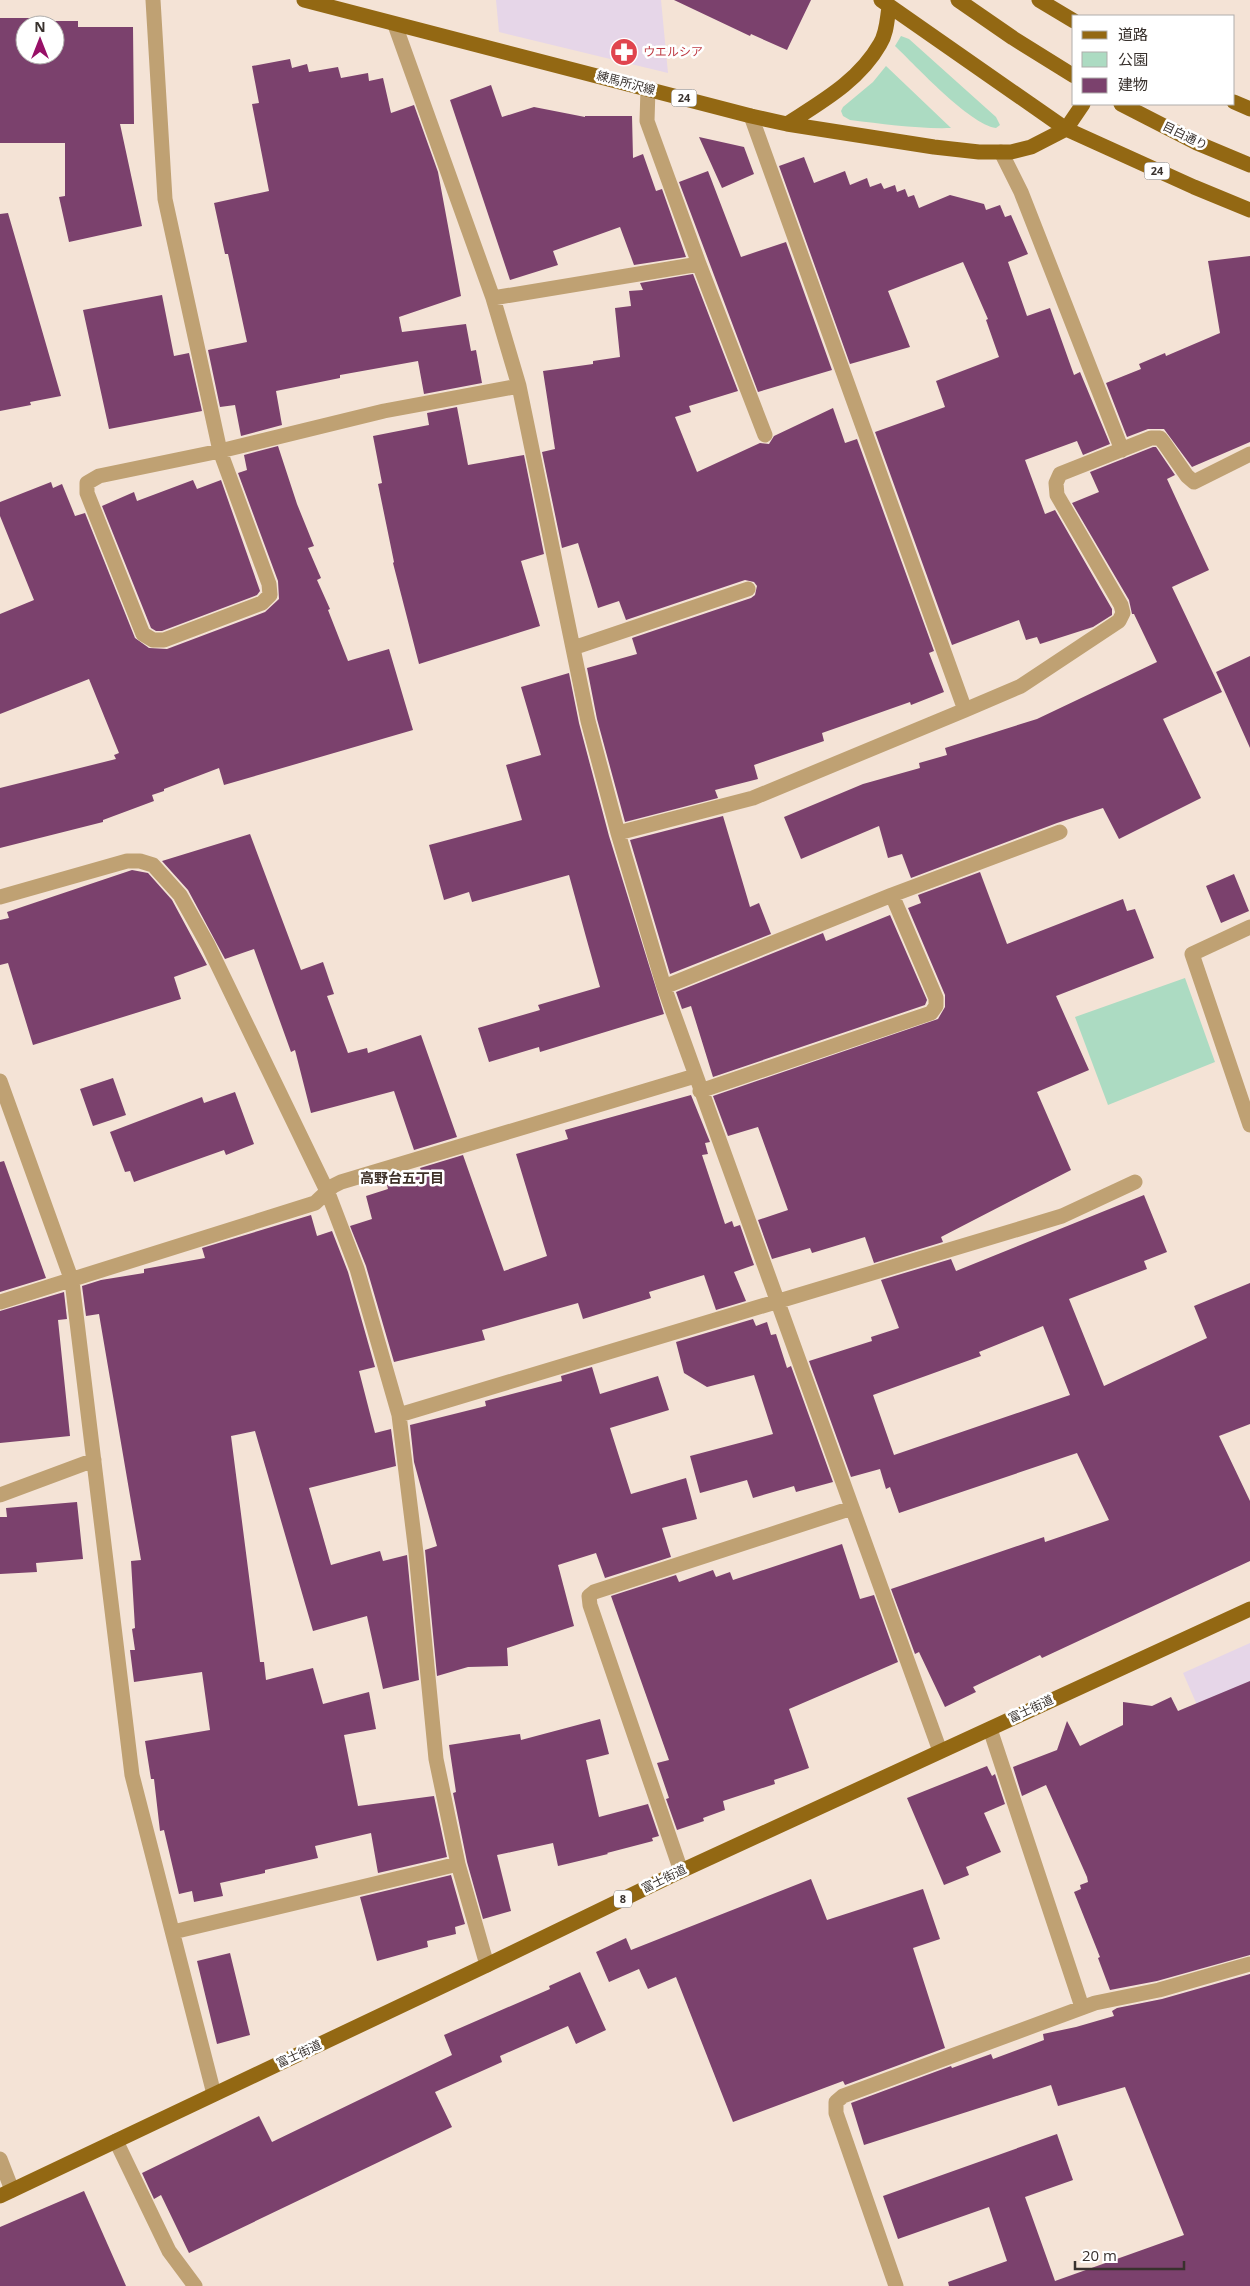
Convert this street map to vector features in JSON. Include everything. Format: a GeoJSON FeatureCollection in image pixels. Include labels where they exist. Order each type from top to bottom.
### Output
{"type":"FeatureCollection","features":[{"type":"Feature","properties":{"kind":"main road","name":"練馬所沢線"},"geometry":{"type":"LineString","coordinates":[[304,0],[395,25],[787,124],[934,147],[1001,152],[1031,147],[1066,129]]}},
{"type":"Feature","properties":{"kind":"main road"},"geometry":{"type":"LineString","coordinates":[[958,0],[1013,38],[1072,75]]}},
{"type":"Feature","properties":{"kind":"main road"},"geometry":{"type":"LineString","coordinates":[[1039,0],[1072,20]]}},
{"type":"Feature","properties":{"kind":"main road"},"geometry":{"type":"LineString","coordinates":[[787,124],[848,83],[880,44],[886,30],[885,3]]}},
{"type":"Feature","properties":{"kind":"main road","name":"24"},"geometry":{"type":"LineString","coordinates":[[885,3],[1066,129],[1194,187],[1250,210]]}},
{"type":"Feature","properties":{"kind":"main road"},"geometry":{"type":"LineString","coordinates":[[1235,102],[1250,109]]}},
{"type":"Feature","properties":{"kind":"main road","name":"24"},"geometry":{"type":"LineString","coordinates":[[1066,129],[1082,105]]}},
{"type":"Feature","properties":{"kind":"main road","name":"目白通り"},"geometry":{"type":"LineString","coordinates":[[1123,105],[1197,143],[1250,165]]}},
{"type":"Feature","properties":{"kind":"main road","name":"富士街道"},"geometry":{"type":"LineString","coordinates":[[6,2193],[681,1871],[1250,1609]]}},
{"type":"Feature","properties":{"kind":"street"},"geometry":{"type":"LineString","coordinates":[[153,0],[165,198],[220,451],[269,584],[270,595],[262,603],[164,640],[152,640],[143,634],[87,493],[87,483],[99,476],[220,451],[384,411],[519,386]]}},
{"type":"Feature","properties":{"kind":"street"},"geometry":{"type":"LineString","coordinates":[[395,25],[493,298],[519,386],[588,721],[618,833],[664,987],[940,1751]]}},
{"type":"Feature","properties":{"kind":"street"},"geometry":{"type":"LineString","coordinates":[[648,89],[646,121],[765,435]]}},
{"type":"Feature","properties":{"kind":"street"},"geometry":{"type":"LineString","coordinates":[[751,116],[965,710]]}},
{"type":"Feature","properties":{"kind":"street"},"geometry":{"type":"LineString","coordinates":[[1001,152],[1021,192],[1122,450]]}},
{"type":"Feature","properties":{"kind":"street"},"geometry":{"type":"LineString","coordinates":[[493,298],[700,264]]}},
{"type":"Feature","properties":{"kind":"street"},"geometry":{"type":"LineString","coordinates":[[618,833],[753,798],[1021,686],[1119,621],[1123,613],[1122,605],[1057,496],[1056,484],[1060,474],[1151,438],[1160,438],[1187,476],[1194,482],[1250,454]]}},
{"type":"Feature","properties":{"kind":"street"},"geometry":{"type":"LineString","coordinates":[[573,648],[748,589]]}},
{"type":"Feature","properties":{"kind":"street"},"geometry":{"type":"LineString","coordinates":[[664,987],[892,895],[1060,832]]}},
{"type":"Feature","properties":{"kind":"street"},"geometry":{"type":"LineString","coordinates":[[0,897],[127,861],[140,861],[152,865],[180,895],[208,945],[328,1193],[357,1269],[399,1415],[416,1553],[436,1759],[458,1864],[487,1965]]}},
{"type":"Feature","properties":{"kind":"street"},"geometry":{"type":"LineString","coordinates":[[700,1091],[931,1013],[936,1006],[936,998],[892,895]]}},
{"type":"Feature","properties":{"kind":"street"},"geometry":{"type":"LineString","coordinates":[[1250,927],[1192,954],[1250,1125]]}},
{"type":"Feature","properties":{"kind":"street"},"geometry":{"type":"LineString","coordinates":[[0,1302],[72,1281],[315,1203],[328,1193],[333,1186],[341,1182],[695,1076]]}},
{"type":"Feature","properties":{"kind":"street"},"geometry":{"type":"LineString","coordinates":[[0,1082],[72,1281],[132,1775],[214,2094]]}},
{"type":"Feature","properties":{"kind":"street"},"geometry":{"type":"LineString","coordinates":[[399,1415],[1062,1216],[1135,1182]]}},
{"type":"Feature","properties":{"kind":"street"},"geometry":{"type":"LineString","coordinates":[[0,1495],[94,1460]]}},
{"type":"Feature","properties":{"kind":"street"},"geometry":{"type":"LineString","coordinates":[[681,1871],[593,1614],[589,1596],[594,1592],[852,1508]]}},
{"type":"Feature","properties":{"kind":"street"},"geometry":{"type":"LineString","coordinates":[[990,1728],[1082,2008]]}},
{"type":"Feature","properties":{"kind":"street"},"geometry":{"type":"LineString","coordinates":[[173,1932],[458,1864]]}},
{"type":"Feature","properties":{"kind":"street"},"geometry":{"type":"LineString","coordinates":[[896,2286],[836,2113],[836,2102],[843,2096],[1094,2003],[1159,1990],[1250,1964]]}},
{"type":"Feature","properties":{"kind":"street"},"geometry":{"type":"LineString","coordinates":[[116,2141],[169,2251],[195,2286]]}},
{"type":"Feature","properties":{"kind":"street"},"geometry":{"type":"LineString","coordinates":[[0,2160],[6,2193]]}},
{"type":"Feature","properties":{"kind":"shaded area","name":"ウエルシア"},"geometry":{"type":"Polygon","coordinates":[[[496,0],[661,0],[668,73],[499,32],[496,0]]]}},
{"type":"Feature","properties":{"kind":"shaded area"},"geometry":{"type":"Polygon","coordinates":[[[1250,1643],[1250,1826],[1183,1673],[1250,1643]]]}},
{"type":"Feature","properties":{"kind":"green space"},"geometry":{"type":"Polygon","coordinates":[[[901,36],[909,39],[996,117],[1000,125],[996,128],[985,124],[958,106],[943,93],[895,46],[901,36]]]}},
{"type":"Feature","properties":{"kind":"green space"},"geometry":{"type":"Polygon","coordinates":[[[886,66],[951,128],[888,125],[850,120],[843,116],[841,111],[843,107],[873,82],[886,66]]]}},
{"type":"Feature","properties":{"kind":"green space"},"geometry":{"type":"Polygon","coordinates":[[[1185,978],[1215,1062],[1108,1105],[1075,1017],[1185,978]]]}},
{"type":"Feature","properties":{"kind":"building"},"geometry":{"type":"Polygon","coordinates":[[[674,0],[811,0],[787,50],[751,34],[750,36],[674,0]]]}},
{"type":"Feature","properties":{"kind":"building"},"geometry":{"type":"Polygon","coordinates":[[[0,18],[15,18],[15,65],[65,65],[65,21],[78,21],[78,27],[133,27],[134,124],[120,124],[142,226],[69,242],[59,197],[65,196],[65,143],[0,143],[0,18]]]}},
{"type":"Feature","properties":{"kind":"building"},"geometry":{"type":"Polygon","coordinates":[[[290,59],[292,68],[307,64],[309,72],[338,67],[341,78],[368,73],[369,81],[383,78],[391,113],[414,105],[438,172],[461,296],[399,317],[402,332],[466,324],[471,351],[476,350],[482,383],[424,394],[418,361],[340,375],[340,378],[276,391],[282,425],[241,436],[235,405],[220,407],[208,350],[247,342],[228,254],[225,254],[214,203],[269,191],[252,104],[259,103],[252,66],[290,59]]]}},
{"type":"Feature","properties":{"kind":"building"},"geometry":{"type":"Polygon","coordinates":[[[491,85],[502,117],[534,107],[585,117],[632,116],[633,158],[643,154],[656,191],[662,189],[686,257],[634,265],[620,227],[553,251],[558,265],[510,280],[450,100],[491,85]]]}},
{"type":"Feature","properties":{"kind":"building"},"geometry":{"type":"Polygon","coordinates":[[[699,137],[744,147],[754,174],[722,188],[699,137]]]}},
{"type":"Feature","properties":{"kind":"building"},"geometry":{"type":"Polygon","coordinates":[[[804,157],[814,183],[845,171],[850,185],[867,178],[870,187],[881,183],[884,189],[895,185],[897,192],[905,189],[908,197],[914,195],[919,208],[950,195],[984,204],[986,210],[1000,205],[1005,217],[1011,215],[1028,254],[1008,262],[1027,316],[1050,308],[1074,375],[1080,372],[1110,444],[1083,455],[1077,441],[1025,460],[1045,514],[1055,510],[1112,609],[1112,615],[1093,627],[1040,644],[1037,637],[1026,640],[1019,620],[952,645],[875,432],[945,407],[936,381],[999,357],[986,320],[988,319],[963,262],[888,291],[910,347],[850,364],[779,166],[804,157]]]}},
{"type":"Feature","properties":{"kind":"building"},"geometry":{"type":"Polygon","coordinates":[[[708,171],[741,257],[786,242],[832,370],[758,392],[679,182],[708,171]]]}},
{"type":"Feature","properties":{"kind":"building"},"geometry":{"type":"Polygon","coordinates":[[[8,213],[61,396],[30,402],[31,405],[0,411],[0,214],[8,213]]]}},
{"type":"Feature","properties":{"kind":"building"},"geometry":{"type":"Polygon","coordinates":[[[1250,256],[1250,442],[1192,467],[1164,429],[1148,429],[1127,437],[1106,383],[1141,369],[1139,364],[1165,353],[1166,356],[1220,333],[1208,261],[1250,256]]]}},
{"type":"Feature","properties":{"kind":"building"},"geometry":{"type":"Polygon","coordinates":[[[693,274],[738,391],[689,406],[691,412],[675,417],[697,472],[760,443],[769,444],[774,436],[833,408],[845,443],[857,439],[934,651],[929,653],[944,692],[911,705],[910,702],[822,733],[824,741],[754,765],[758,779],[715,790],[718,798],[625,822],[597,719],[587,668],[637,654],[632,638],[751,598],[755,595],[757,586],[754,582],[745,580],[626,620],[619,601],[598,608],[578,543],[562,548],[542,452],[555,449],[543,371],[593,364],[593,361],[620,357],[615,308],[631,306],[629,291],[643,290],[640,283],[693,274]]]}},
{"type":"Feature","properties":{"kind":"building"},"geometry":{"type":"Polygon","coordinates":[[[162,295],[174,356],[189,353],[202,411],[109,429],[83,310],[162,295]]]}},
{"type":"Feature","properties":{"kind":"building"},"geometry":{"type":"Polygon","coordinates":[[[457,407],[468,465],[524,455],[544,554],[521,561],[540,626],[419,664],[393,563],[378,484],[382,483],[373,436],[429,425],[427,413],[457,407]]]}},
{"type":"Feature","properties":{"kind":"building"},"geometry":{"type":"Polygon","coordinates":[[[278,446],[297,504],[314,546],[308,548],[321,578],[317,580],[330,609],[328,610],[348,661],[389,649],[413,730],[224,785],[219,768],[164,789],[164,791],[152,795],[154,801],[103,820],[103,822],[0,848],[0,788],[116,759],[114,755],[119,753],[89,679],[0,714],[0,614],[34,600],[0,516],[0,502],[51,482],[53,488],[62,484],[75,516],[85,513],[135,638],[149,648],[167,649],[265,612],[279,599],[278,581],[238,473],[247,470],[244,455],[278,446]]]}},
{"type":"Feature","properties":{"kind":"building"},"geometry":{"type":"Polygon","coordinates":[[[1156,447],[1175,475],[1167,479],[1209,570],[1172,587],[1222,692],[1163,719],[1201,798],[1119,839],[1103,808],[1057,823],[911,878],[902,854],[888,858],[879,826],[801,859],[784,817],[863,784],[920,768],[919,763],[947,755],[945,748],[1037,719],[1157,662],[1134,614],[1132,614],[1129,600],[1072,503],[1099,492],[1090,472],[1156,447]]]}},
{"type":"Feature","properties":{"kind":"building"},"geometry":{"type":"Polygon","coordinates":[[[193,480],[197,489],[221,480],[260,591],[257,595],[162,631],[156,631],[151,628],[102,506],[134,492],[137,501],[193,480]]]}},
{"type":"Feature","properties":{"kind":"building"},"geometry":{"type":"Polygon","coordinates":[[[1250,656],[1250,748],[1216,672],[1250,656]]]}},
{"type":"Feature","properties":{"kind":"building"},"geometry":{"type":"Polygon","coordinates":[[[569,673],[579,723],[609,836],[664,1014],[540,1052],[539,1047],[489,1062],[478,1028],[540,1010],[538,1005],[600,987],[569,875],[472,902],[469,892],[444,900],[429,845],[522,820],[506,765],[541,755],[521,687],[569,673]]]}},
{"type":"Feature","properties":{"kind":"building"},"geometry":{"type":"Polygon","coordinates":[[[723,816],[750,907],[759,903],[771,934],[670,974],[630,840],[723,816]]]}},
{"type":"Feature","properties":{"kind":"building"},"geometry":{"type":"Polygon","coordinates":[[[250,834],[301,970],[323,962],[334,994],[327,996],[348,1053],[367,1048],[368,1053],[421,1035],[457,1137],[414,1150],[394,1091],[311,1113],[295,1050],[291,1052],[254,949],[225,959],[188,890],[162,861],[250,834]]]}},
{"type":"Feature","properties":{"kind":"building"},"geometry":{"type":"Polygon","coordinates":[[[132,870],[148,873],[172,900],[207,965],[174,977],[181,999],[33,1045],[8,963],[0,965],[0,920],[9,918],[7,912],[132,870]]]}},
{"type":"Feature","properties":{"kind":"building"},"geometry":{"type":"Polygon","coordinates":[[[980,872],[1007,944],[1123,899],[1127,911],[1135,909],[1154,958],[1056,996],[1089,1070],[1037,1092],[1071,1170],[941,1237],[943,1242],[874,1263],[865,1237],[812,1253],[810,1248],[772,1259],[758,1220],[788,1210],[758,1127],[728,1136],[713,1096],[938,1019],[945,1007],[945,995],[908,908],[921,903],[918,895],[980,872]]]}},
{"type":"Feature","properties":{"kind":"building"},"geometry":{"type":"Polygon","coordinates":[[[1234,874],[1249,911],[1221,923],[1206,886],[1234,874]]]}},
{"type":"Feature","properties":{"kind":"building"},"geometry":{"type":"Polygon","coordinates":[[[890,915],[927,1000],[925,1005],[713,1077],[691,1006],[682,1009],[676,992],[823,933],[826,941],[890,915]]]}},
{"type":"Feature","properties":{"kind":"building"},"geometry":{"type":"Polygon","coordinates":[[[113,1078],[126,1115],[93,1126],[80,1089],[113,1078]]]}},
{"type":"Feature","properties":{"kind":"building"},"geometry":{"type":"Polygon","coordinates":[[[235,1092],[254,1144],[226,1155],[224,1150],[134,1182],[130,1171],[125,1172],[110,1132],[202,1097],[204,1103],[235,1092]]]}},
{"type":"Feature","properties":{"kind":"building"},"geometry":{"type":"Polygon","coordinates":[[[691,1095],[710,1142],[705,1143],[708,1154],[702,1155],[725,1224],[732,1221],[734,1227],[740,1225],[754,1265],[734,1272],[746,1301],[716,1310],[704,1275],[649,1292],[651,1298],[583,1319],[578,1303],[482,1330],[485,1340],[394,1362],[366,1266],[350,1226],[372,1219],[366,1196],[388,1189],[387,1185],[423,1175],[420,1168],[463,1155],[504,1271],[547,1256],[516,1154],[568,1139],[565,1130],[691,1095]]]}},
{"type":"Feature","properties":{"kind":"building"},"geometry":{"type":"Polygon","coordinates":[[[4,1161],[46,1278],[0,1292],[0,1162],[4,1161]]]}},
{"type":"Feature","properties":{"kind":"building"},"geometry":{"type":"Polygon","coordinates":[[[1144,1195],[1167,1252],[1144,1261],[1147,1269],[1069,1299],[1104,1386],[1207,1338],[1194,1306],[1250,1283],[1250,1424],[1219,1436],[1250,1501],[1250,1561],[1042,1658],[1040,1655],[973,1687],[976,1692],[945,1707],[919,1652],[915,1654],[891,1589],[1044,1537],[1045,1542],[1109,1520],[1077,1453],[899,1513],[890,1487],[886,1489],[880,1469],[851,1477],[809,1361],[872,1341],[871,1337],[899,1328],[881,1280],[951,1259],[956,1271],[1144,1195]],[[1043,1326],[979,1352],[981,1356],[873,1395],[894,1455],[1070,1395],[1043,1326]]]}},
{"type":"Feature","properties":{"kind":"building"},"geometry":{"type":"Polygon","coordinates":[[[311,1215],[317,1236],[332,1231],[348,1272],[375,1367],[359,1371],[375,1433],[391,1429],[396,1466],[309,1488],[331,1565],[380,1551],[383,1561],[407,1555],[419,1680],[383,1689],[367,1616],[313,1631],[255,1431],[231,1436],[260,1662],[264,1662],[266,1680],[313,1668],[323,1704],[369,1692],[376,1729],[344,1735],[358,1806],[434,1796],[447,1857],[378,1873],[371,1833],[315,1846],[318,1858],[220,1883],[223,1896],[194,1902],[192,1891],[179,1894],[164,1830],[160,1831],[154,1779],[151,1779],[145,1741],[210,1730],[202,1672],[134,1682],[130,1650],[135,1650],[132,1629],[135,1628],[131,1561],[141,1560],[99,1314],[86,1316],[82,1286],[101,1280],[144,1273],[144,1269],[205,1258],[202,1248],[311,1215]]]}},
{"type":"Feature","properties":{"kind":"building"},"geometry":{"type":"Polygon","coordinates":[[[64,1292],[67,1319],[58,1320],[70,1436],[0,1443],[0,1311],[64,1292]]]}},
{"type":"Feature","properties":{"kind":"building"},"geometry":{"type":"Polygon","coordinates":[[[753,1319],[756,1326],[767,1322],[771,1335],[776,1334],[787,1368],[791,1366],[833,1482],[796,1492],[794,1486],[753,1498],[747,1480],[700,1493],[690,1456],[773,1434],[754,1375],[707,1387],[684,1373],[676,1342],[753,1319]]]}},
{"type":"Feature","properties":{"kind":"building"},"geometry":{"type":"Polygon","coordinates":[[[592,1367],[600,1394],[658,1376],[669,1410],[610,1428],[631,1494],[686,1478],[697,1519],[662,1528],[671,1557],[605,1578],[596,1553],[558,1565],[574,1626],[507,1648],[508,1666],[468,1667],[437,1676],[425,1550],[437,1546],[414,1462],[410,1425],[486,1406],[485,1401],[562,1381],[561,1376],[592,1367]]]}},
{"type":"Feature","properties":{"kind":"building"},"geometry":{"type":"Polygon","coordinates":[[[77,1502],[83,1559],[36,1563],[37,1572],[0,1574],[0,1517],[7,1517],[6,1508],[77,1502]]]}},
{"type":"Feature","properties":{"kind":"building"},"geometry":{"type":"Polygon","coordinates":[[[842,1544],[860,1599],[874,1595],[898,1662],[789,1709],[809,1768],[774,1780],[775,1784],[723,1801],[725,1810],[703,1818],[704,1821],[677,1830],[666,1799],[669,1798],[657,1763],[669,1760],[611,1596],[676,1575],[679,1582],[713,1570],[716,1577],[730,1572],[733,1580],[842,1544]]]}},
{"type":"Feature","properties":{"kind":"building"},"geometry":{"type":"Polygon","coordinates":[[[1250,1681],[1250,1955],[1157,1981],[1110,1990],[1098,1958],[1100,1957],[1074,1892],[1081,1889],[1080,1885],[1088,1882],[1087,1877],[1046,1785],[1022,1796],[1013,1767],[1057,1750],[1067,1721],[1080,1746],[1123,1725],[1123,1702],[1152,1706],[1171,1697],[1178,1711],[1250,1681]]]}},
{"type":"Feature","properties":{"kind":"building"},"geometry":{"type":"Polygon","coordinates":[[[600,1719],[609,1754],[586,1760],[599,1817],[648,1804],[659,1836],[652,1838],[653,1841],[558,1866],[553,1843],[497,1855],[511,1911],[483,1919],[467,1862],[453,1793],[456,1792],[449,1745],[520,1734],[521,1740],[600,1719]]]}},
{"type":"Feature","properties":{"kind":"building"},"geometry":{"type":"Polygon","coordinates":[[[987,1766],[992,1776],[995,1774],[1005,1804],[984,1813],[1001,1852],[966,1867],[969,1875],[944,1885],[907,1798],[987,1766]]]}},
{"type":"Feature","properties":{"kind":"building"},"geometry":{"type":"Polygon","coordinates":[[[451,1875],[465,1924],[455,1927],[456,1934],[427,1941],[428,1947],[377,1961],[360,1897],[451,1875]]]}},
{"type":"Feature","properties":{"kind":"building"},"geometry":{"type":"Polygon","coordinates":[[[811,1879],[827,1920],[923,1889],[940,1939],[913,1948],[945,2048],[845,2085],[843,2081],[733,2122],[676,1977],[648,1989],[639,1969],[609,1982],[596,1952],[626,1938],[631,1950],[811,1879]]]}},
{"type":"Feature","properties":{"kind":"building"},"geometry":{"type":"Polygon","coordinates":[[[230,1953],[250,2035],[217,2044],[197,1961],[230,1953]]]}},
{"type":"Feature","properties":{"kind":"building"},"geometry":{"type":"Polygon","coordinates":[[[580,1972],[606,2030],[576,2044],[568,2026],[500,2056],[502,2062],[435,2092],[452,2127],[189,2253],[161,2195],[154,2199],[142,2173],[259,2116],[272,2142],[452,2055],[444,2035],[550,1989],[549,1986],[580,1972]]]}},
{"type":"Feature","properties":{"kind":"building"},"geometry":{"type":"Polygon","coordinates":[[[1250,1974],[1250,2286],[949,2286],[948,2282],[1007,2261],[989,2207],[898,2239],[883,2196],[1057,2134],[1073,2180],[1025,2197],[1055,2281],[1184,2235],[1125,2087],[1058,2106],[1051,2085],[864,2145],[851,2103],[951,2066],[952,2068],[991,2054],[993,2059],[1044,2040],[1043,2034],[1114,2016],[1112,2011],[1117,2008],[1162,1999],[1250,1974]]]}},
{"type":"Feature","properties":{"kind":"building"},"geometry":{"type":"Polygon","coordinates":[[[84,2191],[126,2286],[0,2286],[0,2227],[84,2191]]]}},
{"type":"Feature","properties":{"kind":"place","name":"ウエルシア"},"geometry":{"type":"Point","coordinates":[624,52]}},
{"type":"Feature","properties":{"kind":"district","name":"高野台五丁目"},"geometry":{"type":"Point","coordinates":[402,1178]}}]}
